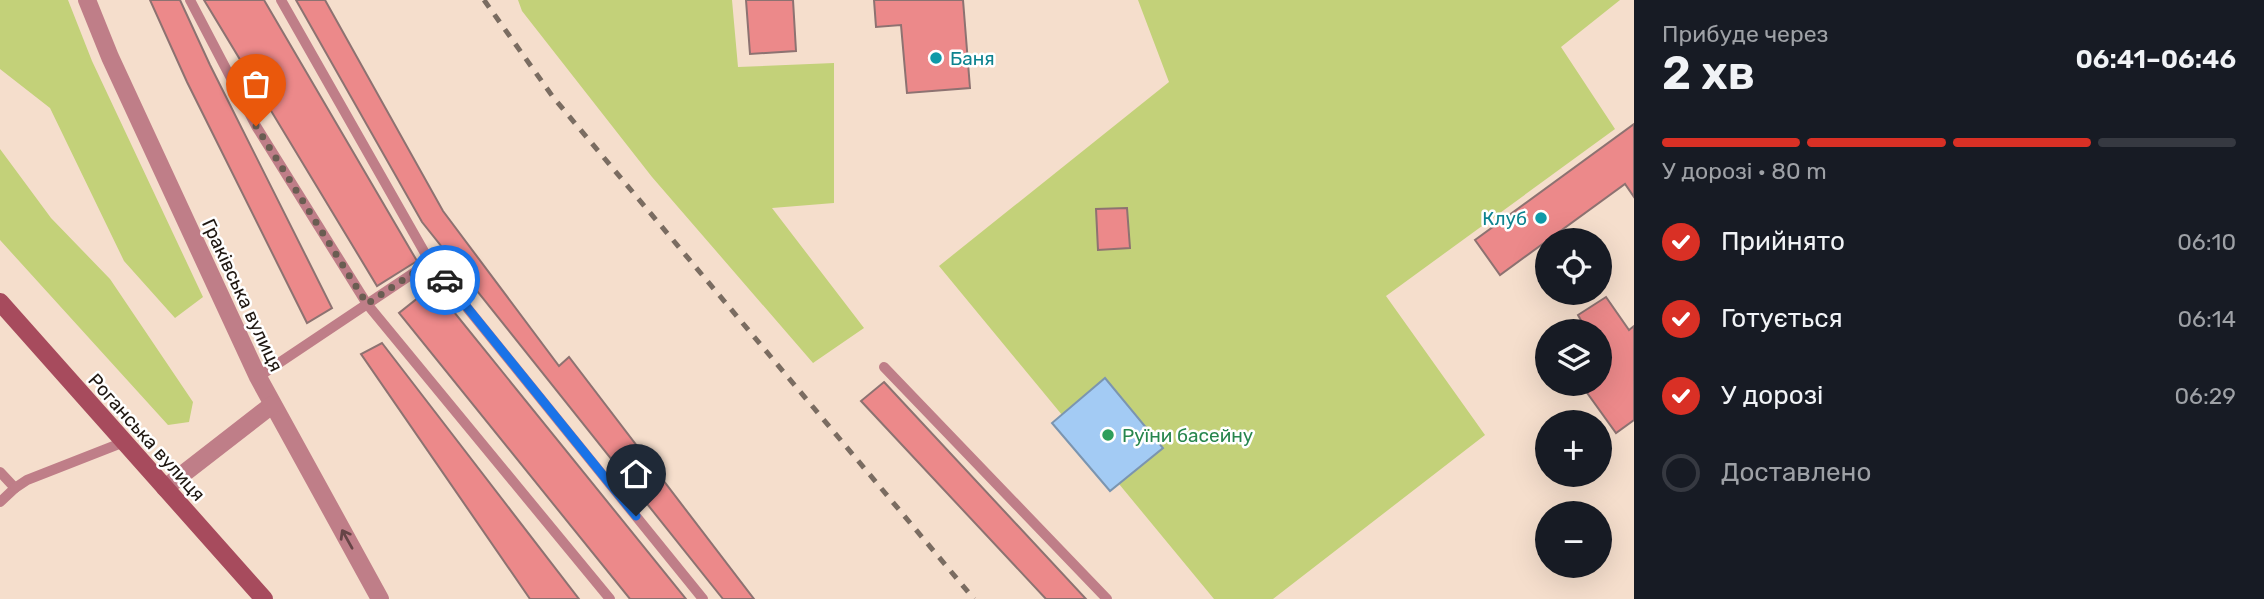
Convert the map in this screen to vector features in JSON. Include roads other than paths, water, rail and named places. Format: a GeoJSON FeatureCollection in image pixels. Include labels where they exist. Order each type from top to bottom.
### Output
{"type":"FeatureCollection","features":[{"type":"Feature","properties":{"kind":"main road","name":"Роганська вулиця"},"geometry":{"type":"LineString","coordinates":[[0,302],[264,599]]}},
{"type":"Feature","properties":{"kind":"street","name":"Граківська вулиця"},"geometry":{"type":"LineString","coordinates":[[86,0],[115,70],[258,377],[380,599]]}},
{"type":"Feature","properties":{"kind":"street"},"geometry":{"type":"LineString","coordinates":[[165,488],[272,404]]}},
{"type":"Feature","properties":{"kind":"lane"},"geometry":{"type":"LineString","coordinates":[[190,0],[256,126],[367,304],[610,599]]}},
{"type":"Feature","properties":{"kind":"lane"},"geometry":{"type":"LineString","coordinates":[[281,0],[430,262],[704,599]]}},
{"type":"Feature","properties":{"kind":"lane"},"geometry":{"type":"LineString","coordinates":[[258,377],[430,262]]}},
{"type":"Feature","properties":{"kind":"lane"},"geometry":{"type":"LineString","coordinates":[[884,367],[1107,599]]}},
{"type":"Feature","properties":{"kind":"lane"},"geometry":{"type":"LineString","coordinates":[[0,502],[15,488],[34,478],[124,442]]}},
{"type":"Feature","properties":{"kind":"lane"},"geometry":{"type":"LineString","coordinates":[[0,472],[15,488]]}},
{"type":"Feature","properties":{"kind":"water","name":"Руїни басейну"},"geometry":{"type":"Polygon","coordinates":[[[1105,378],[1163,448],[1110,491],[1052,423],[1105,378]]]}},
{"type":"Feature","properties":{"kind":"railway"},"geometry":{"type":"LineString","coordinates":[[484,0],[553,97],[974,599]]}},
{"type":"Feature","properties":{"kind":"place","name":"Баня"},"geometry":{"type":"Point","coordinates":[936,58]}},
{"type":"Feature","properties":{"kind":"place","name":"Клуб"},"geometry":{"type":"Point","coordinates":[1541,218]}},
{"type":"Feature","properties":{"kind":"place","name":"Руїни басейну"},"geometry":{"type":"Point","coordinates":[1108,435]}}]}
